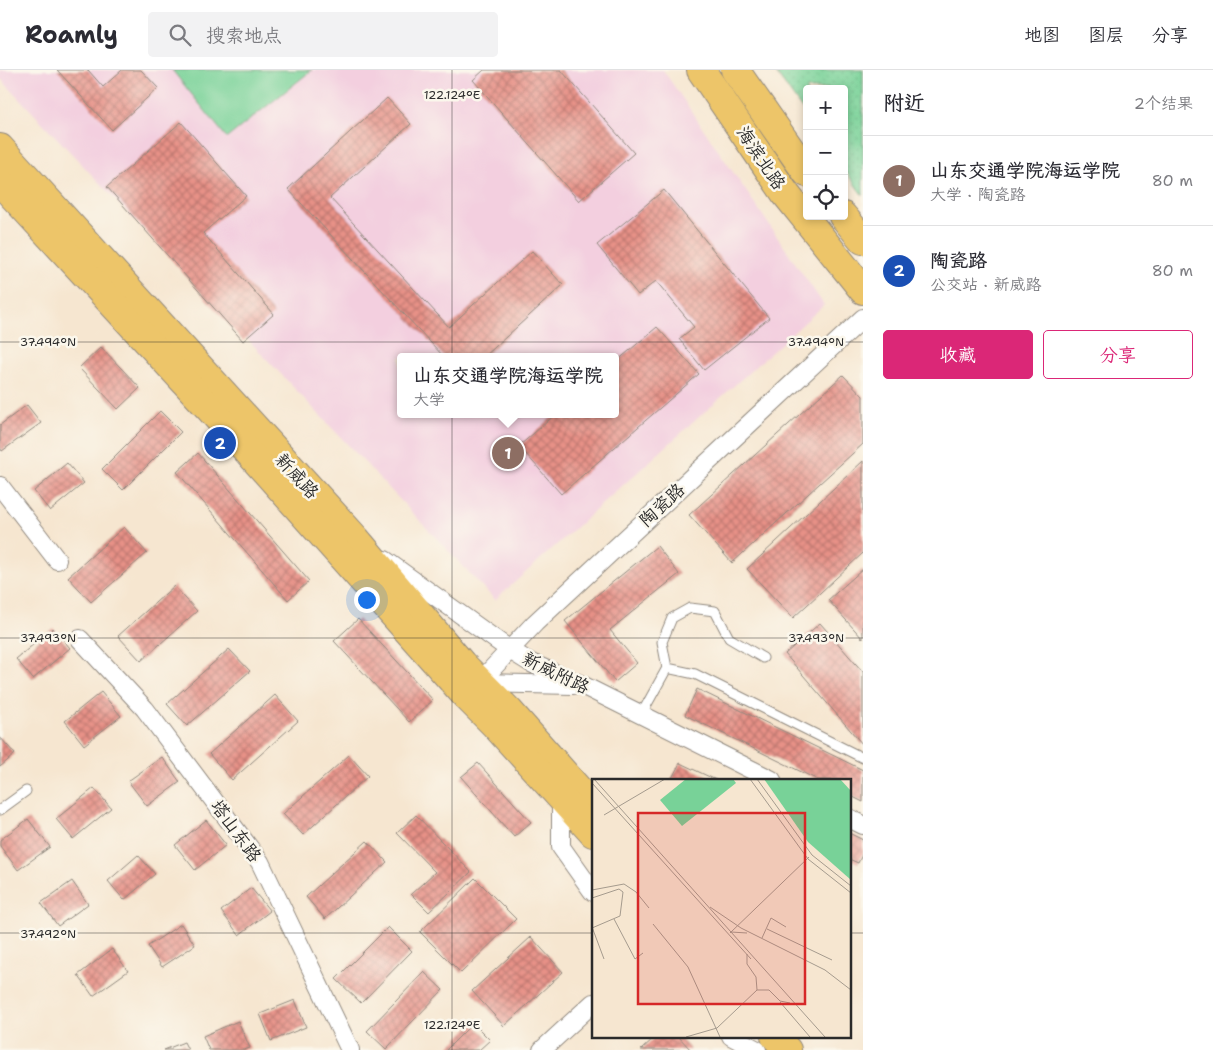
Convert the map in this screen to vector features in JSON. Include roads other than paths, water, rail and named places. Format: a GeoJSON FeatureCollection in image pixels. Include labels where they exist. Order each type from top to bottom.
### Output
{"type":"FeatureCollection","features":[{"type":"Feature","properties":{"kind":"main road","name":"海滨北路"},"geometry":{"type":"LineString","coordinates":[[701,70],[785,193],[863,290]]}},
{"type":"Feature","properties":{"kind":"main road","name":"海滨北路"},"geometry":{"type":"LineString","coordinates":[[735,70],[803,167]]}},
{"type":"Feature","properties":{"kind":"main road","name":"新威路"},"geometry":{"type":"LineString","coordinates":[[0,148],[356,540],[473,690],[592,832]]}},
{"type":"Feature","properties":{"kind":"main road","name":"新威路"},"geometry":{"type":"LineString","coordinates":[[0,182],[473,690],[509,711],[592,805]]}},
{"type":"Feature","properties":{"kind":"main road"},"geometry":{"type":"LineString","coordinates":[[846,220],[863,240]]}},
{"type":"Feature","properties":{"kind":"street","name":"陶瓷路"},"geometry":{"type":"LineString","coordinates":[[473,690],[536,624],[863,318]]}},
{"type":"Feature","properties":{"kind":"street"},"geometry":{"type":"LineString","coordinates":[[0,486],[57,560]]}},
{"type":"Feature","properties":{"kind":"street","name":"新威附路"},"geometry":{"type":"LineString","coordinates":[[356,540],[531,663],[582,685],[770,779]]}},
{"type":"Feature","properties":{"kind":"street","name":"塔山东路"},"geometry":{"type":"LineString","coordinates":[[80,640],[145,709],[260,862],[350,1050]]}},
{"type":"Feature","properties":{"kind":"street"},"geometry":{"type":"LineString","coordinates":[[473,690],[582,685]]}},
{"type":"Feature","properties":{"kind":"street"},"geometry":{"type":"LineString","coordinates":[[561,797],[561,847],[592,891]]}},
{"type":"Feature","properties":{"kind":"street"},"geometry":{"type":"LineString","coordinates":[[850,818],[863,825]]}},
{"type":"Feature","properties":{"kind":"street"},"geometry":{"type":"LineString","coordinates":[[542,1050],[592,1004]]}},
{"type":"Feature","properties":{"kind":"street"},"geometry":{"type":"LineString","coordinates":[[735,1042],[757,1050]]}},
{"type":"Feature","properties":{"kind":"lane"},"geometry":{"type":"LineString","coordinates":[[641,715],[667,668],[662,642],[672,618],[690,608],[715,611],[729,638],[763,658]]}},
{"type":"Feature","properties":{"kind":"lane"},"geometry":{"type":"LineString","coordinates":[[667,668],[696,674],[863,758]]}},
{"type":"Feature","properties":{"kind":"lane"},"geometry":{"type":"LineString","coordinates":[[0,810],[26,791]]}},
{"type":"Feature","properties":{"kind":"place","name":"陶瓷路"},"geometry":{"type":"Point","coordinates":[220,443]}},
{"type":"Feature","properties":{"kind":"place","name":"山东交通学院海运学院"},"geometry":{"type":"Point","coordinates":[508,453]}}]}
